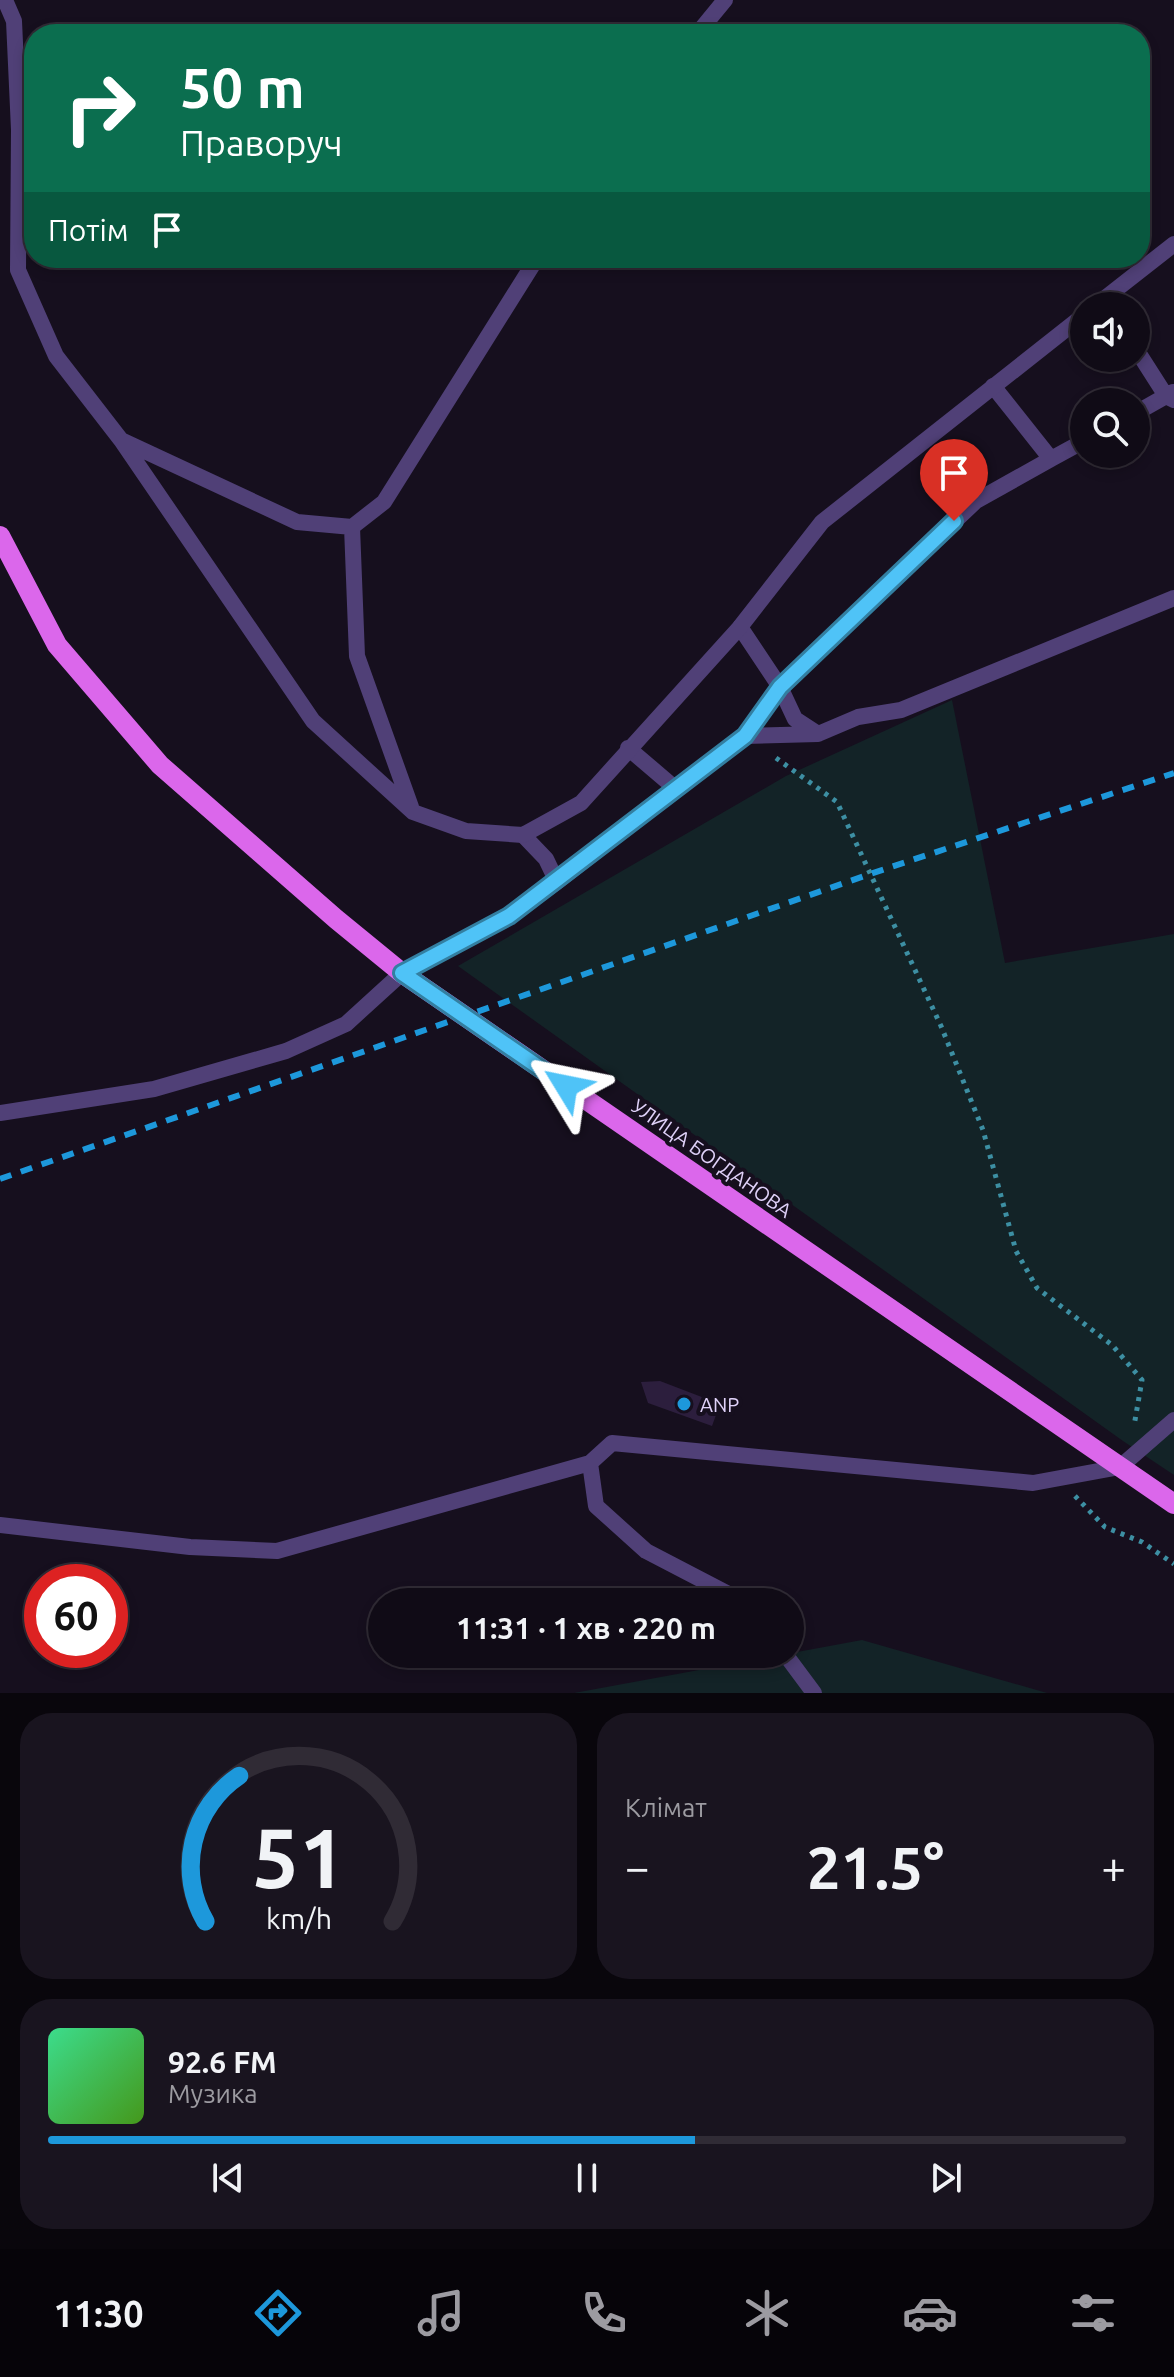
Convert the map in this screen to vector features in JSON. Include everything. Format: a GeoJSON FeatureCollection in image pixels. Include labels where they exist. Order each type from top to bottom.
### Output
{"type":"FeatureCollection","features":[{"type":"Feature","properties":{"kind":"main road","name":"УЛИЦА БОГДАНОВА"},"geometry":{"type":"LineString","coordinates":[[0,536],[57,645],[160,765],[336,919],[402,973],[1174,1504]]}},
{"type":"Feature","properties":{"kind":"street"},"geometry":{"type":"LineString","coordinates":[[5,0],[14,21],[19,130],[18,270],[56,356],[121,440],[313,721],[413,812],[466,831],[523,835],[581,803],[740,627],[822,522],[1070,326]]}},
{"type":"Feature","properties":{"kind":"street"},"geometry":{"type":"LineString","coordinates":[[705,24],[725,0]]}},
{"type":"Feature","properties":{"kind":"street"},"geometry":{"type":"LineString","coordinates":[[1150,264],[1174,244]]}},
{"type":"Feature","properties":{"kind":"street"},"geometry":{"type":"LineString","coordinates":[[121,440],[297,522],[352,527],[384,502],[531,268]]}},
{"type":"Feature","properties":{"kind":"street"},"geometry":{"type":"LineString","coordinates":[[1117,292],[1146,268]]}},
{"type":"Feature","properties":{"kind":"street"},"geometry":{"type":"LineString","coordinates":[[1150,368],[1171,396],[1150,406]]}},
{"type":"Feature","properties":{"kind":"street"},"geometry":{"type":"LineString","coordinates":[[993,386],[1051,459]]}},
{"type":"Feature","properties":{"kind":"street"},"geometry":{"type":"LineString","coordinates":[[0,1113],[154,1089],[286,1051],[346,1024],[402,973],[509,916],[745,736],[780,687],[976,501],[1070,449]]}},
{"type":"Feature","properties":{"kind":"street"},"geometry":{"type":"LineString","coordinates":[[352,527],[357,656],[413,812]]}},
{"type":"Feature","properties":{"kind":"street"},"geometry":{"type":"LineString","coordinates":[[745,736],[818,734],[858,717],[901,710],[1174,598]]}},
{"type":"Feature","properties":{"kind":"street"},"geometry":{"type":"LineString","coordinates":[[740,627],[780,687],[795,719],[818,734]]}},
{"type":"Feature","properties":{"kind":"street"},"geometry":{"type":"LineString","coordinates":[[628,748],[676,789]]}},
{"type":"Feature","properties":{"kind":"street"},"geometry":{"type":"LineString","coordinates":[[523,835],[546,859],[557,882]]}},
{"type":"Feature","properties":{"kind":"street"},"geometry":{"type":"LineString","coordinates":[[0,1525],[190,1547],[277,1551],[590,1463],[612,1443],[1033,1483],[1120,1467],[1174,1420]]}},
{"type":"Feature","properties":{"kind":"street"},"geometry":{"type":"LineString","coordinates":[[590,1463],[596,1506],[646,1551],[717,1588]]}},
{"type":"Feature","properties":{"kind":"street"},"geometry":{"type":"LineString","coordinates":[[795,1668],[814,1693]]}},
{"type":"Feature","properties":{"kind":"path"},"geometry":{"type":"LineString","coordinates":[[745,736],[837,802],[929,998],[983,1130],[1016,1251],[1037,1288],[1112,1345],[1142,1380],[1135,1424],[1120,1467]]}},
{"type":"Feature","properties":{"kind":"path"},"geometry":{"type":"LineString","coordinates":[[1058,1478],[1105,1527],[1142,1542],[1174,1564]]}},
{"type":"Feature","properties":{"kind":"shaded area"},"geometry":{"type":"Polygon","coordinates":[[[952,700],[1005,963],[1174,934],[1174,1475],[458,966],[786,776],[952,700]]]}},
{"type":"Feature","properties":{"kind":"shaded area"},"geometry":{"type":"Polygon","coordinates":[[[862,1640],[1047,1693],[574,1693],[710,1668],[804,1668],[804,1651],[862,1640]]]}},
{"type":"Feature","properties":{"kind":"building","name":"ANP"},"geometry":{"type":"Polygon","coordinates":[[[660,1381],[720,1404],[712,1426],[648,1403],[641,1382],[660,1381]]]}},
{"type":"Feature","properties":{"kind":"railway"},"geometry":{"type":"LineString","coordinates":[[0,1179],[870,874],[1174,773]]}},
{"type":"Feature","properties":{"kind":"place","name":"ANP"},"geometry":{"type":"Point","coordinates":[684,1404]}},
{"type":"Feature","properties":{"kind":"route"},"geometry":{"type":"LineString","coordinates":[[566,1086],[402,973],[509,916],[745,736],[780,687],[954,521]]}}]}
